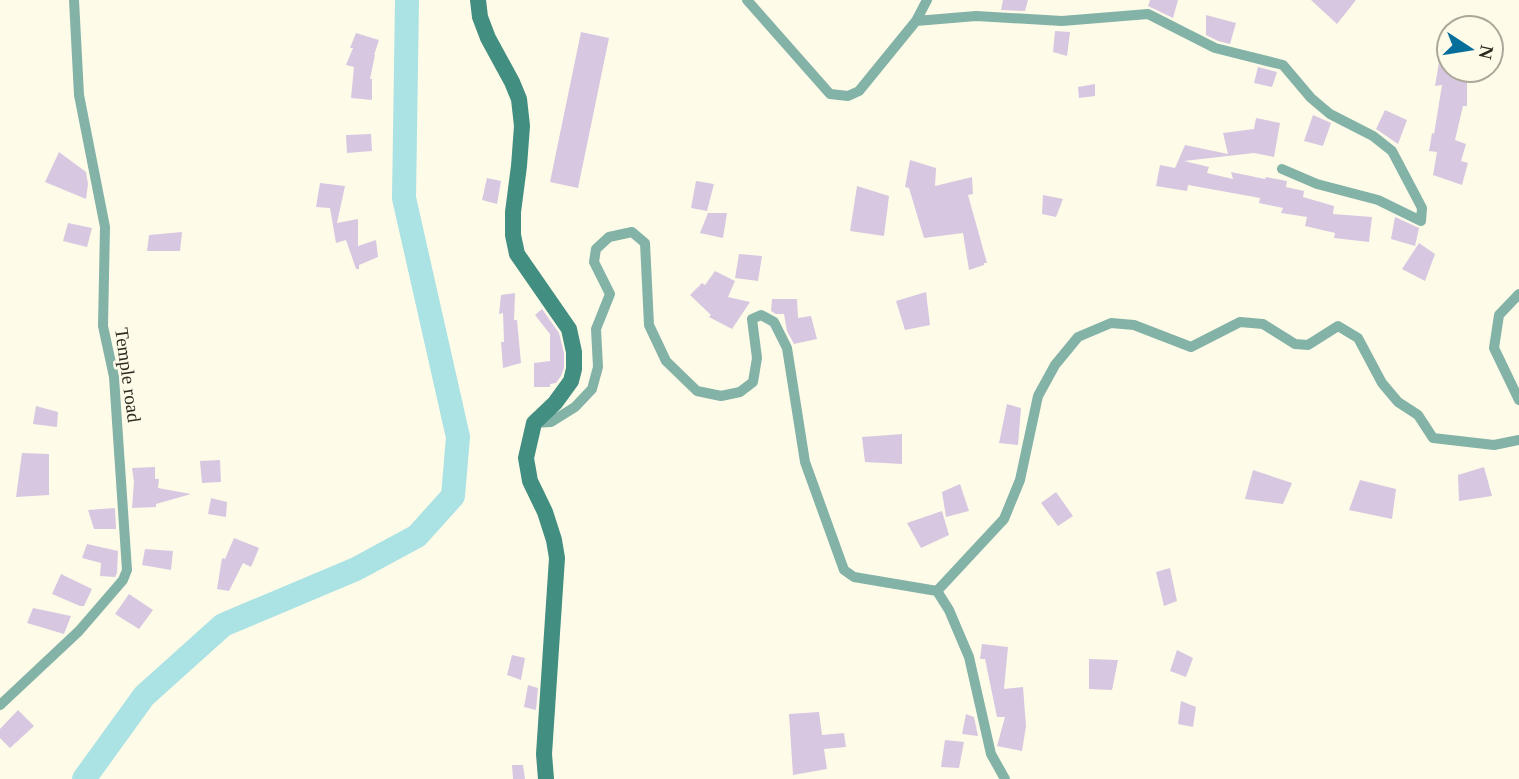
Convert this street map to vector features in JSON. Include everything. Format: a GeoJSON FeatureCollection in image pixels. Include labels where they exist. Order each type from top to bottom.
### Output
{"type":"FeatureCollection","features":[{"type":"Feature","properties":{"kind":"main road"},"geometry":{"type":"LineString","coordinates":[[478,0],[480,17],[488,38],[519,99],[522,126],[513,212],[513,235],[517,254],[569,329],[574,352],[574,369],[570,381],[555,403],[534,423],[526,458],[530,481],[545,512],[557,558],[544,754],[546,779]]}},
{"type":"Feature","properties":{"kind":"street","name":"Temple road"},"geometry":{"type":"LineString","coordinates":[[0,705],[79,631],[123,580],[127,570],[114,377],[103,326],[105,227],[79,95],[74,0]]}},
{"type":"Feature","properties":{"kind":"street"},"geometry":{"type":"LineString","coordinates":[[747,0],[830,94],[848,96],[859,91],[916,21],[928,0]]}},
{"type":"Feature","properties":{"kind":"street"},"geometry":{"type":"LineString","coordinates":[[916,21],[976,16],[1062,21],[1148,14],[1215,48],[1283,65],[1311,98],[1330,114],[1373,136],[1392,151],[1422,208],[1421,221],[1378,200],[1317,184],[1282,169]]}},
{"type":"Feature","properties":{"kind":"street"},"geometry":{"type":"LineString","coordinates":[[534,423],[551,422],[575,407],[592,389],[597,367],[596,328],[610,294],[594,262],[596,249],[610,237],[632,232],[645,243],[649,325],[666,361],[697,391],[721,396],[740,392],[753,382],[757,358],[752,319],[761,315],[774,322],[787,348],[805,462],[844,570],[854,576],[937,591],[949,610],[969,657],[991,754],[1005,779]]}},
{"type":"Feature","properties":{"kind":"street"},"geometry":{"type":"LineString","coordinates":[[1519,294],[1499,315],[1494,348],[1519,400]]}},
{"type":"Feature","properties":{"kind":"street"},"geometry":{"type":"LineString","coordinates":[[937,591],[1004,519],[1020,480],[1038,396],[1055,365],[1078,337],[1111,323],[1134,325],[1191,347],[1240,322],[1263,324],[1295,344],[1308,345],[1338,326],[1358,338],[1382,383],[1398,402],[1418,415],[1433,438],[1494,445],[1519,440]]}},
{"type":"Feature","properties":{"kind":"building"},"geometry":{"type":"Polygon","coordinates":[[[1003,0],[1028,0],[1025,11],[1001,10],[1003,0]]]}},
{"type":"Feature","properties":{"kind":"building"},"geometry":{"type":"Polygon","coordinates":[[[1150,0],[1178,0],[1173,18],[1148,6],[1150,0]]]}},
{"type":"Feature","properties":{"kind":"building"},"geometry":{"type":"Polygon","coordinates":[[[1311,0],[1356,0],[1337,24],[1311,0]]]}},
{"type":"Feature","properties":{"kind":"building"},"geometry":{"type":"Polygon","coordinates":[[[1206,15],[1236,23],[1230,44],[1206,35],[1206,15]]]}},
{"type":"Feature","properties":{"kind":"building"},"geometry":{"type":"Polygon","coordinates":[[[1055,31],[1070,32],[1067,56],[1053,52],[1055,31]]]}},
{"type":"Feature","properties":{"kind":"building"},"geometry":{"type":"Polygon","coordinates":[[[581,32],[609,38],[578,188],[550,182],[581,32]]]}},
{"type":"Feature","properties":{"kind":"building"},"geometry":{"type":"Polygon","coordinates":[[[356,33],[379,40],[370,79],[372,100],[351,98],[354,67],[346,65],[356,33]]]}},
{"type":"Feature","properties":{"kind":"building"},"geometry":{"type":"Polygon","coordinates":[[[1258,67],[1277,72],[1272,87],[1254,83],[1258,67]]]}},
{"type":"Feature","properties":{"kind":"building"},"geometry":{"type":"Polygon","coordinates":[[[1095,84],[1095,96],[1079,98],[1078,87],[1095,84]]]}},
{"type":"Feature","properties":{"kind":"building"},"geometry":{"type":"Polygon","coordinates":[[[1435,84],[1467,84],[1467,106],[1463,106],[1455,140],[1466,144],[1461,161],[1468,163],[1462,185],[1433,175],[1437,152],[1429,151],[1442,85],[1435,84]]]}},
{"type":"Feature","properties":{"kind":"building"},"geometry":{"type":"Polygon","coordinates":[[[1385,110],[1407,120],[1398,144],[1376,129],[1385,110]]]}},
{"type":"Feature","properties":{"kind":"building"},"geometry":{"type":"Polygon","coordinates":[[[1313,115],[1331,123],[1323,146],[1304,141],[1313,115]]]}},
{"type":"Feature","properties":{"kind":"building"},"geometry":{"type":"Polygon","coordinates":[[[1256,118],[1280,123],[1274,157],[1254,153],[1184,161],[1209,167],[1207,173],[1233,179],[1231,172],[1287,181],[1286,187],[1304,191],[1303,197],[1334,206],[1333,214],[1372,217],[1369,242],[1334,238],[1335,233],[1305,226],[1307,217],[1281,213],[1283,208],[1259,203],[1260,198],[1188,185],[1187,191],[1156,186],[1160,165],[1175,168],[1185,145],[1228,154],[1223,133],[1254,129],[1256,118]]]}},
{"type":"Feature","properties":{"kind":"building"},"geometry":{"type":"Polygon","coordinates":[[[371,134],[372,151],[347,153],[346,135],[371,134]]]}},
{"type":"Feature","properties":{"kind":"building"},"geometry":{"type":"Polygon","coordinates":[[[59,152],[86,172],[86,199],[45,182],[59,152]]]}},
{"type":"Feature","properties":{"kind":"building"},"geometry":{"type":"Polygon","coordinates":[[[910,160],[936,168],[935,186],[972,177],[973,194],[968,195],[987,263],[969,270],[963,233],[924,238],[909,188],[905,187],[910,160]]]}},
{"type":"Feature","properties":{"kind":"building"},"geometry":{"type":"Polygon","coordinates":[[[487,178],[501,181],[497,204],[482,200],[487,178]]]}},
{"type":"Feature","properties":{"kind":"building"},"geometry":{"type":"Polygon","coordinates":[[[696,181],[714,184],[707,211],[691,208],[696,181]]]}},
{"type":"Feature","properties":{"kind":"building"},"geometry":{"type":"Polygon","coordinates":[[[320,183],[345,186],[337,223],[358,219],[358,246],[376,240],[378,257],[359,265],[359,269],[356,269],[346,240],[336,243],[330,208],[316,207],[320,183]]]}},
{"type":"Feature","properties":{"kind":"building"},"geometry":{"type":"Polygon","coordinates":[[[857,186],[889,196],[884,236],[850,231],[857,186]]]}},
{"type":"Feature","properties":{"kind":"building"},"geometry":{"type":"Polygon","coordinates":[[[1043,195],[1063,199],[1056,217],[1042,214],[1043,195]]]}},
{"type":"Feature","properties":{"kind":"building"},"geometry":{"type":"Polygon","coordinates":[[[708,213],[727,213],[723,238],[700,233],[708,213]]]}},
{"type":"Feature","properties":{"kind":"building"},"geometry":{"type":"Polygon","coordinates":[[[1395,217],[1419,228],[1415,246],[1391,239],[1395,217]]]}},
{"type":"Feature","properties":{"kind":"building"},"geometry":{"type":"Polygon","coordinates":[[[68,223],[92,228],[87,247],[63,241],[68,223]]]}},
{"type":"Feature","properties":{"kind":"building"},"geometry":{"type":"Polygon","coordinates":[[[182,232],[180,251],[147,251],[149,235],[182,232]]]}},
{"type":"Feature","properties":{"kind":"building"},"geometry":{"type":"Polygon","coordinates":[[[1419,243],[1435,254],[1425,281],[1402,269],[1419,243]]]}},
{"type":"Feature","properties":{"kind":"building"},"geometry":{"type":"Polygon","coordinates":[[[739,254],[762,256],[758,281],[735,278],[739,254]]]}},
{"type":"Feature","properties":{"kind":"building"},"geometry":{"type":"Polygon","coordinates":[[[715,271],[735,281],[728,297],[750,302],[732,329],[709,317],[711,315],[690,295],[702,283],[705,285],[715,271]]]}},
{"type":"Feature","properties":{"kind":"building"},"geometry":{"type":"Polygon","coordinates":[[[926,292],[930,325],[905,330],[896,301],[926,292]]]}},
{"type":"Feature","properties":{"kind":"building"},"geometry":{"type":"Polygon","coordinates":[[[515,293],[514,320],[517,320],[521,363],[503,368],[503,313],[499,314],[501,295],[515,293]]]}},
{"type":"Feature","properties":{"kind":"building"},"geometry":{"type":"Polygon","coordinates":[[[772,299],[797,299],[798,318],[811,316],[817,339],[794,344],[787,331],[784,314],[771,311],[772,299]]]}},
{"type":"Feature","properties":{"kind":"building"},"geometry":{"type":"Polygon","coordinates":[[[542,309],[559,333],[564,353],[564,368],[556,383],[550,384],[550,387],[534,387],[534,363],[550,361],[550,334],[535,315],[542,309]]]}},
{"type":"Feature","properties":{"kind":"building"},"geometry":{"type":"Polygon","coordinates":[[[1007,404],[1021,408],[1018,445],[999,443],[1007,404]]]}},
{"type":"Feature","properties":{"kind":"building"},"geometry":{"type":"Polygon","coordinates":[[[36,406],[58,412],[57,427],[33,424],[36,406]]]}},
{"type":"Feature","properties":{"kind":"building"},"geometry":{"type":"Polygon","coordinates":[[[902,434],[902,464],[865,462],[862,437],[902,434]]]}},
{"type":"Feature","properties":{"kind":"building"},"geometry":{"type":"Polygon","coordinates":[[[22,453],[49,454],[49,495],[16,497],[22,453]]]}},
{"type":"Feature","properties":{"kind":"building"},"geometry":{"type":"Polygon","coordinates":[[[220,460],[221,482],[202,483],[200,461],[220,460]]]}},
{"type":"Feature","properties":{"kind":"building"},"geometry":{"type":"Polygon","coordinates":[[[155,467],[155,479],[159,479],[158,488],[191,494],[156,504],[156,507],[132,508],[132,468],[155,467]]]}},
{"type":"Feature","properties":{"kind":"building"},"geometry":{"type":"Polygon","coordinates":[[[1484,467],[1492,496],[1459,501],[1458,475],[1484,467]]]}},
{"type":"Feature","properties":{"kind":"building"},"geometry":{"type":"Polygon","coordinates":[[[1253,470],[1292,483],[1283,504],[1245,499],[1253,470]]]}},
{"type":"Feature","properties":{"kind":"building"},"geometry":{"type":"Polygon","coordinates":[[[1360,480],[1396,489],[1392,519],[1349,510],[1360,480]]]}},
{"type":"Feature","properties":{"kind":"building"},"geometry":{"type":"Polygon","coordinates":[[[960,484],[969,511],[946,517],[942,492],[960,484]]]}},
{"type":"Feature","properties":{"kind":"building"},"geometry":{"type":"Polygon","coordinates":[[[1056,492],[1073,516],[1058,526],[1041,503],[1056,492]]]}},
{"type":"Feature","properties":{"kind":"building"},"geometry":{"type":"Polygon","coordinates":[[[211,498],[227,502],[226,517],[208,514],[211,498]]]}},
{"type":"Feature","properties":{"kind":"building"},"geometry":{"type":"Polygon","coordinates":[[[115,508],[116,529],[94,529],[88,510],[115,508]]]}},
{"type":"Feature","properties":{"kind":"building"},"geometry":{"type":"Polygon","coordinates":[[[942,511],[949,535],[921,548],[907,523],[942,511]]]}},
{"type":"Feature","properties":{"kind":"building"},"geometry":{"type":"Polygon","coordinates":[[[234,538],[259,548],[251,567],[243,563],[229,591],[217,589],[222,558],[225,559],[234,538]]]}},
{"type":"Feature","properties":{"kind":"building"},"geometry":{"type":"Polygon","coordinates":[[[87,544],[118,551],[115,577],[100,576],[101,563],[82,558],[87,544]]]}},
{"type":"Feature","properties":{"kind":"building"},"geometry":{"type":"Polygon","coordinates":[[[145,549],[173,551],[171,570],[142,565],[145,549]]]}},
{"type":"Feature","properties":{"kind":"building"},"geometry":{"type":"Polygon","coordinates":[[[1170,568],[1177,601],[1164,606],[1156,572],[1170,568]]]}},
{"type":"Feature","properties":{"kind":"building"},"geometry":{"type":"Polygon","coordinates":[[[61,574],[92,589],[84,606],[52,594],[61,574]]]}},
{"type":"Feature","properties":{"kind":"building"},"geometry":{"type":"Polygon","coordinates":[[[129,594],[153,610],[139,629],[115,614],[129,594]]]}},
{"type":"Feature","properties":{"kind":"building"},"geometry":{"type":"Polygon","coordinates":[[[33,608],[71,616],[64,634],[27,623],[33,608]]]}},
{"type":"Feature","properties":{"kind":"building"},"geometry":{"type":"Polygon","coordinates":[[[982,644],[1008,647],[1004,689],[1023,687],[1026,726],[1022,751],[997,746],[1005,717],[997,717],[985,659],[980,659],[982,644]]]}},
{"type":"Feature","properties":{"kind":"building"},"geometry":{"type":"Polygon","coordinates":[[[1177,650],[1193,658],[1186,677],[1170,671],[1177,650]]]}},
{"type":"Feature","properties":{"kind":"building"},"geometry":{"type":"Polygon","coordinates":[[[512,655],[525,658],[521,680],[507,675],[512,655]]]}},
{"type":"Feature","properties":{"kind":"building"},"geometry":{"type":"Polygon","coordinates":[[[1089,659],[1118,660],[1112,690],[1089,689],[1089,659]]]}},
{"type":"Feature","properties":{"kind":"building"},"geometry":{"type":"Polygon","coordinates":[[[528,685],[538,688],[536,710],[524,707],[528,685]]]}},
{"type":"Feature","properties":{"kind":"building"},"geometry":{"type":"Polygon","coordinates":[[[1181,701],[1196,707],[1193,727],[1178,724],[1181,701]]]}},
{"type":"Feature","properties":{"kind":"building"},"geometry":{"type":"Polygon","coordinates":[[[18,710],[34,726],[10,748],[0,738],[0,729],[18,710]]]}},
{"type":"Feature","properties":{"kind":"building"},"geometry":{"type":"Polygon","coordinates":[[[819,712],[822,735],[844,733],[846,747],[824,749],[827,769],[793,775],[789,714],[819,712]]]}},
{"type":"Feature","properties":{"kind":"building"},"geometry":{"type":"Polygon","coordinates":[[[966,714],[974,717],[978,736],[962,734],[966,714]]]}},
{"type":"Feature","properties":{"kind":"building"},"geometry":{"type":"Polygon","coordinates":[[[945,740],[964,742],[959,768],[941,767],[945,740]]]}},
{"type":"Feature","properties":{"kind":"building"},"geometry":{"type":"Polygon","coordinates":[[[512,765],[523,765],[525,779],[513,779],[512,765]]]}},
{"type":"Feature","properties":{"kind":"waterway"},"geometry":{"type":"LineString","coordinates":[[84,779],[144,696],[223,625],[356,569],[417,536],[453,496],[458,437],[404,198],[407,0]]}}]}
